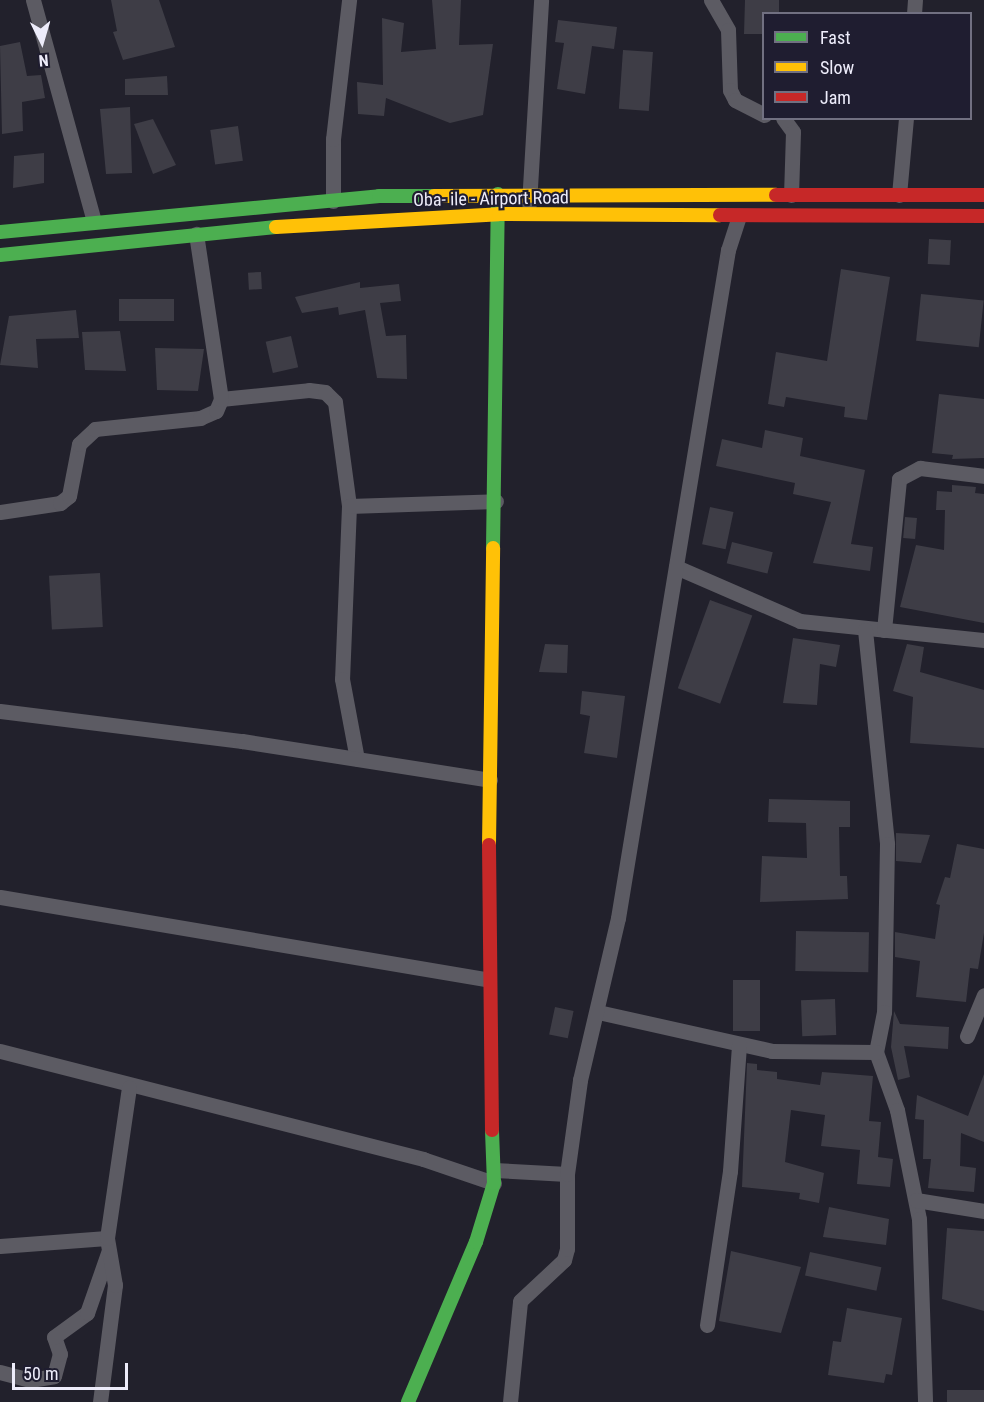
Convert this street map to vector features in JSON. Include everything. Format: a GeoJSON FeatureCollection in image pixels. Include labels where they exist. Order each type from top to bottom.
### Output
{"type":"FeatureCollection","features":[{"type":"Feature","properties":{"kind":"main road","name":"Oba- ile - Airport Road"},"geometry":{"type":"LineString","coordinates":[[0,232],[94,220],[379,196],[529,193],[984,195]]}},
{"type":"Feature","properties":{"kind":"main road"},"geometry":{"type":"LineString","coordinates":[[408,1402],[476,1242],[494,1177],[487,979],[496,501],[498,194]]}},
{"type":"Feature","properties":{"kind":"main road"},"geometry":{"type":"LineString","coordinates":[[379,196],[382,220]]}},
{"type":"Feature","properties":{"kind":"main road","name":"Oba- ile - Airport Road"},"geometry":{"type":"LineString","coordinates":[[0,255],[196,234],[499,214],[984,216]]}},
{"type":"Feature","properties":{"kind":"street"},"geometry":{"type":"LineString","coordinates":[[33,0],[94,220]]}},
{"type":"Feature","properties":{"kind":"street"},"geometry":{"type":"LineString","coordinates":[[333,201],[333,139],[349,0]]}},
{"type":"Feature","properties":{"kind":"street"},"geometry":{"type":"LineString","coordinates":[[529,214],[541,0]]}},
{"type":"Feature","properties":{"kind":"street"},"geometry":{"type":"LineString","coordinates":[[711,0],[728,30],[730,90],[735,100],[762,114]]}},
{"type":"Feature","properties":{"kind":"street"},"geometry":{"type":"LineString","coordinates":[[784,120],[793,132],[791,195]]}},
{"type":"Feature","properties":{"kind":"street"},"geometry":{"type":"LineString","coordinates":[[899,195],[906,120]]}},
{"type":"Feature","properties":{"kind":"street"},"geometry":{"type":"LineString","coordinates":[[510,1402],[520,1301],[564,1260],[567,1174],[580,1080],[598,1012],[676,567],[728,250],[739,216]]}},
{"type":"Feature","properties":{"kind":"street"},"geometry":{"type":"LineString","coordinates":[[0,512],[60,503],[69,496],[79,444],[94,429],[209,416],[221,399],[196,234]]}},
{"type":"Feature","properties":{"kind":"street"},"geometry":{"type":"LineString","coordinates":[[221,399],[325,392],[340,417],[349,506],[342,679],[357,759]]}},
{"type":"Feature","properties":{"kind":"street"},"geometry":{"type":"LineString","coordinates":[[884,630],[899,479],[920,468],[984,476]]}},
{"type":"Feature","properties":{"kind":"street"},"geometry":{"type":"LineString","coordinates":[[349,506],[496,501]]}},
{"type":"Feature","properties":{"kind":"street"},"geometry":{"type":"LineString","coordinates":[[676,567],[800,621],[865,630],[984,640]]}},
{"type":"Feature","properties":{"kind":"street"},"geometry":{"type":"LineString","coordinates":[[865,630],[887,844],[884,1012],[876,1052],[897,1110],[916,1200],[926,1402]]}},
{"type":"Feature","properties":{"kind":"street"},"geometry":{"type":"LineString","coordinates":[[0,711],[357,759],[490,780]]}},
{"type":"Feature","properties":{"kind":"street"},"geometry":{"type":"LineString","coordinates":[[0,897],[487,979]]}},
{"type":"Feature","properties":{"kind":"street"},"geometry":{"type":"LineString","coordinates":[[967,1036],[984,995]]}},
{"type":"Feature","properties":{"kind":"street"},"geometry":{"type":"LineString","coordinates":[[598,1012],[772,1051],[876,1052]]}},
{"type":"Feature","properties":{"kind":"street"},"geometry":{"type":"LineString","coordinates":[[707,1325],[730,1171],[740,1044]]}},
{"type":"Feature","properties":{"kind":"street"},"geometry":{"type":"LineString","coordinates":[[0,1051],[129,1088],[494,1177],[567,1174]]}},
{"type":"Feature","properties":{"kind":"street"},"geometry":{"type":"LineString","coordinates":[[0,1372],[30,1380],[54,1376],[60,1354],[54,1337],[87,1313],[108,1246],[129,1088]]}},
{"type":"Feature","properties":{"kind":"street"},"geometry":{"type":"LineString","coordinates":[[916,1200],[984,1211]]}},
{"type":"Feature","properties":{"kind":"street"},"geometry":{"type":"LineString","coordinates":[[0,1246],[108,1246]]}},
{"type":"Feature","properties":{"kind":"street"},"geometry":{"type":"LineString","coordinates":[[100,1402],[114,1296],[108,1246]]}},
{"type":"Feature","properties":{"kind":"building"},"geometry":{"type":"Polygon","coordinates":[[[111,0],[159,0],[175,47],[123,60],[113,32],[117,31],[111,0]]]}},
{"type":"Feature","properties":{"kind":"building"},"geometry":{"type":"Polygon","coordinates":[[[432,0],[461,0],[459,45],[493,44],[483,115],[450,123],[386,98],[384,116],[358,114],[357,82],[383,85],[382,18],[404,23],[401,52],[436,49],[432,0]]]}},
{"type":"Feature","properties":{"kind":"building"},"geometry":{"type":"Polygon","coordinates":[[[745,0],[779,0],[779,12],[762,12],[762,34],[744,34],[745,0]]]}},
{"type":"Feature","properties":{"kind":"building"},"geometry":{"type":"Polygon","coordinates":[[[558,20],[617,27],[614,49],[592,46],[585,94],[557,89],[564,43],[555,42],[558,20]]]}},
{"type":"Feature","properties":{"kind":"building"},"geometry":{"type":"Polygon","coordinates":[[[20,42],[27,76],[41,75],[45,98],[22,102],[23,131],[2,134],[0,46],[20,42]]]}},
{"type":"Feature","properties":{"kind":"building"},"geometry":{"type":"Polygon","coordinates":[[[623,50],[653,52],[649,111],[619,109],[623,50]]]}},
{"type":"Feature","properties":{"kind":"building"},"geometry":{"type":"Polygon","coordinates":[[[167,76],[168,95],[125,95],[125,79],[167,76]]]}},
{"type":"Feature","properties":{"kind":"building"},"geometry":{"type":"Polygon","coordinates":[[[130,107],[132,173],[106,174],[100,109],[130,107]]]}},
{"type":"Feature","properties":{"kind":"building"},"geometry":{"type":"Polygon","coordinates":[[[153,119],[176,165],[153,174],[134,124],[153,119]]]}},
{"type":"Feature","properties":{"kind":"building"},"geometry":{"type":"Polygon","coordinates":[[[238,126],[243,161],[215,165],[210,130],[238,126]]]}},
{"type":"Feature","properties":{"kind":"building"},"geometry":{"type":"Polygon","coordinates":[[[44,153],[44,183],[13,188],[14,156],[44,153]]]}},
{"type":"Feature","properties":{"kind":"building"},"geometry":{"type":"Polygon","coordinates":[[[929,239],[951,240],[950,265],[928,264],[929,239]]]}},
{"type":"Feature","properties":{"kind":"building"},"geometry":{"type":"Polygon","coordinates":[[[841,269],[890,277],[867,420],[844,417],[845,407],[786,397],[784,407],[768,404],[776,352],[827,361],[841,269]]]}},
{"type":"Feature","properties":{"kind":"building"},"geometry":{"type":"Polygon","coordinates":[[[261,272],[262,289],[249,290],[248,273],[261,272]]]}},
{"type":"Feature","properties":{"kind":"building"},"geometry":{"type":"Polygon","coordinates":[[[360,282],[360,288],[399,284],[401,301],[380,303],[386,336],[406,335],[407,379],[377,378],[365,310],[339,315],[338,307],[302,313],[295,297],[360,282]]]}},
{"type":"Feature","properties":{"kind":"building"},"geometry":{"type":"Polygon","coordinates":[[[921,294],[984,301],[979,347],[916,341],[921,294]]]}},
{"type":"Feature","properties":{"kind":"building"},"geometry":{"type":"Polygon","coordinates":[[[119,299],[174,299],[174,321],[119,321],[119,299]]]}},
{"type":"Feature","properties":{"kind":"building"},"geometry":{"type":"Polygon","coordinates":[[[76,310],[79,338],[36,339],[38,368],[0,365],[9,316],[76,310]]]}},
{"type":"Feature","properties":{"kind":"building"},"geometry":{"type":"Polygon","coordinates":[[[120,331],[126,371],[85,370],[82,332],[120,331]]]}},
{"type":"Feature","properties":{"kind":"building"},"geometry":{"type":"Polygon","coordinates":[[[291,336],[298,367],[273,373],[266,342],[291,336]]]}},
{"type":"Feature","properties":{"kind":"building"},"geometry":{"type":"Polygon","coordinates":[[[155,348],[204,349],[198,391],[157,390],[155,348]]]}},
{"type":"Feature","properties":{"kind":"building"},"geometry":{"type":"Polygon","coordinates":[[[939,394],[984,399],[984,458],[952,459],[953,455],[932,453],[939,394]]]}},
{"type":"Feature","properties":{"kind":"building"},"geometry":{"type":"Polygon","coordinates":[[[765,430],[803,438],[800,456],[865,470],[851,544],[873,547],[870,571],[813,563],[831,502],[793,494],[795,483],[716,466],[722,439],[762,448],[765,430]]]}},
{"type":"Feature","properties":{"kind":"building"},"geometry":{"type":"Polygon","coordinates":[[[952,485],[976,487],[975,493],[984,494],[984,623],[900,607],[916,545],[944,550],[945,510],[936,510],[937,491],[952,492],[952,485]]]}},
{"type":"Feature","properties":{"kind":"building"},"geometry":{"type":"Polygon","coordinates":[[[710,507],[733,512],[726,549],[702,544],[710,507]]]}},
{"type":"Feature","properties":{"kind":"building"},"geometry":{"type":"Polygon","coordinates":[[[905,517],[917,518],[915,539],[903,538],[905,517]]]}},
{"type":"Feature","properties":{"kind":"building"},"geometry":{"type":"Polygon","coordinates":[[[732,542],[773,552],[767,574],[727,563],[732,542]]]}},
{"type":"Feature","properties":{"kind":"building"},"geometry":{"type":"Polygon","coordinates":[[[100,573],[103,627],[52,630],[49,576],[100,573]]]}},
{"type":"Feature","properties":{"kind":"building"},"geometry":{"type":"Polygon","coordinates":[[[710,600],[752,615],[720,704],[678,688],[710,600]]]}},
{"type":"Feature","properties":{"kind":"building"},"geometry":{"type":"Polygon","coordinates":[[[793,638],[840,645],[836,667],[820,664],[817,705],[783,703],[793,638]]]}},
{"type":"Feature","properties":{"kind":"building"},"geometry":{"type":"Polygon","coordinates":[[[545,644],[568,645],[567,673],[539,672],[545,644]]]}},
{"type":"Feature","properties":{"kind":"building"},"geometry":{"type":"Polygon","coordinates":[[[907,644],[924,647],[920,672],[984,690],[984,748],[910,743],[913,697],[893,691],[907,644]]]}},
{"type":"Feature","properties":{"kind":"building"},"geometry":{"type":"Polygon","coordinates":[[[582,691],[625,696],[617,758],[584,753],[590,716],[580,714],[582,691]]]}},
{"type":"Feature","properties":{"kind":"building"},"geometry":{"type":"Polygon","coordinates":[[[769,799],[850,801],[850,827],[839,827],[840,876],[847,876],[848,899],[760,902],[762,856],[807,858],[806,823],[768,822],[769,799]]]}},
{"type":"Feature","properties":{"kind":"building"},"geometry":{"type":"Polygon","coordinates":[[[896,833],[930,835],[921,863],[896,861],[896,833]]]}},
{"type":"Feature","properties":{"kind":"building"},"geometry":{"type":"Polygon","coordinates":[[[957,844],[984,849],[984,933],[978,969],[970,968],[966,1002],[916,997],[920,961],[895,957],[895,932],[935,939],[940,905],[936,904],[945,877],[950,878],[957,844]]]}},
{"type":"Feature","properties":{"kind":"building"},"geometry":{"type":"Polygon","coordinates":[[[796,931],[869,932],[868,972],[795,971],[796,931]]]}},
{"type":"Feature","properties":{"kind":"building"},"geometry":{"type":"Polygon","coordinates":[[[733,980],[760,980],[760,1031],[733,1031],[733,980]]]}},
{"type":"Feature","properties":{"kind":"building"},"geometry":{"type":"Polygon","coordinates":[[[835,999],[836,1035],[802,1036],[801,1000],[835,999]]]}},
{"type":"Feature","properties":{"kind":"building"},"geometry":{"type":"Polygon","coordinates":[[[555,1007],[574,1011],[568,1038],[549,1034],[555,1007]]]}},
{"type":"Feature","properties":{"kind":"building"},"geometry":{"type":"Polygon","coordinates":[[[894,1011],[900,1024],[949,1027],[948,1049],[904,1046],[910,1077],[898,1080],[891,1047],[894,1011]]]}},
{"type":"Feature","properties":{"kind":"building"},"geometry":{"type":"Polygon","coordinates":[[[747,1063],[757,1064],[757,1070],[777,1072],[777,1079],[820,1085],[822,1072],[873,1076],[869,1121],[881,1122],[878,1157],[893,1159],[890,1187],[857,1184],[860,1150],[821,1146],[825,1115],[791,1110],[785,1162],[824,1173],[819,1203],[799,1199],[800,1193],[742,1187],[747,1063]]]}},
{"type":"Feature","properties":{"kind":"building"},"geometry":{"type":"Polygon","coordinates":[[[984,1074],[984,1142],[961,1133],[960,1166],[976,1168],[974,1192],[928,1188],[931,1159],[923,1159],[924,1120],[915,1119],[917,1095],[968,1116],[984,1074]]]}},
{"type":"Feature","properties":{"kind":"building"},"geometry":{"type":"Polygon","coordinates":[[[829,1207],[889,1219],[886,1245],[823,1237],[829,1207]]]}},
{"type":"Feature","properties":{"kind":"building"},"geometry":{"type":"Polygon","coordinates":[[[947,1228],[984,1231],[984,1311],[942,1299],[947,1228]]]}},
{"type":"Feature","properties":{"kind":"building"},"geometry":{"type":"Polygon","coordinates":[[[731,1251],[801,1267],[781,1333],[719,1321],[731,1251]]]}},
{"type":"Feature","properties":{"kind":"building"},"geometry":{"type":"Polygon","coordinates":[[[810,1252],[881,1267],[876,1291],[805,1275],[810,1252]]]}},
{"type":"Feature","properties":{"kind":"building"},"geometry":{"type":"Polygon","coordinates":[[[847,1308],[902,1318],[892,1375],[886,1374],[884,1383],[828,1375],[833,1341],[841,1342],[847,1308]]]}},
{"type":"Feature","properties":{"kind":"building"},"geometry":{"type":"Polygon","coordinates":[[[947,1390],[984,1390],[984,1402],[947,1402],[947,1390]]]}},
{"type":"Feature","properties":{"kind":"traffic: fast"},"geometry":{"type":"LineString","coordinates":[[493,548],[498,194]]}},
{"type":"Feature","properties":{"kind":"traffic: fast"},"geometry":{"type":"LineString","coordinates":[[0,232],[379,196],[434,196]]}},
{"type":"Feature","properties":{"kind":"traffic: fast"},"geometry":{"type":"LineString","coordinates":[[0,255],[276,227]]}},
{"type":"Feature","properties":{"kind":"traffic: fast"},"geometry":{"type":"LineString","coordinates":[[408,1402],[476,1242],[494,1183],[492,1130]]}},
{"type":"Feature","properties":{"kind":"traffic: slow"},"geometry":{"type":"LineString","coordinates":[[434,196],[776,195]]}},
{"type":"Feature","properties":{"kind":"traffic: slow"},"geometry":{"type":"LineString","coordinates":[[276,227],[499,214],[720,215]]}},
{"type":"Feature","properties":{"kind":"traffic: slow"},"geometry":{"type":"LineString","coordinates":[[489,845],[493,548]]}},
{"type":"Feature","properties":{"kind":"traffic: jam"},"geometry":{"type":"LineString","coordinates":[[776,195],[984,195]]}},
{"type":"Feature","properties":{"kind":"traffic: jam"},"geometry":{"type":"LineString","coordinates":[[720,215],[984,216]]}},
{"type":"Feature","properties":{"kind":"traffic: jam"},"geometry":{"type":"LineString","coordinates":[[489,845],[492,1130]]}}]}
